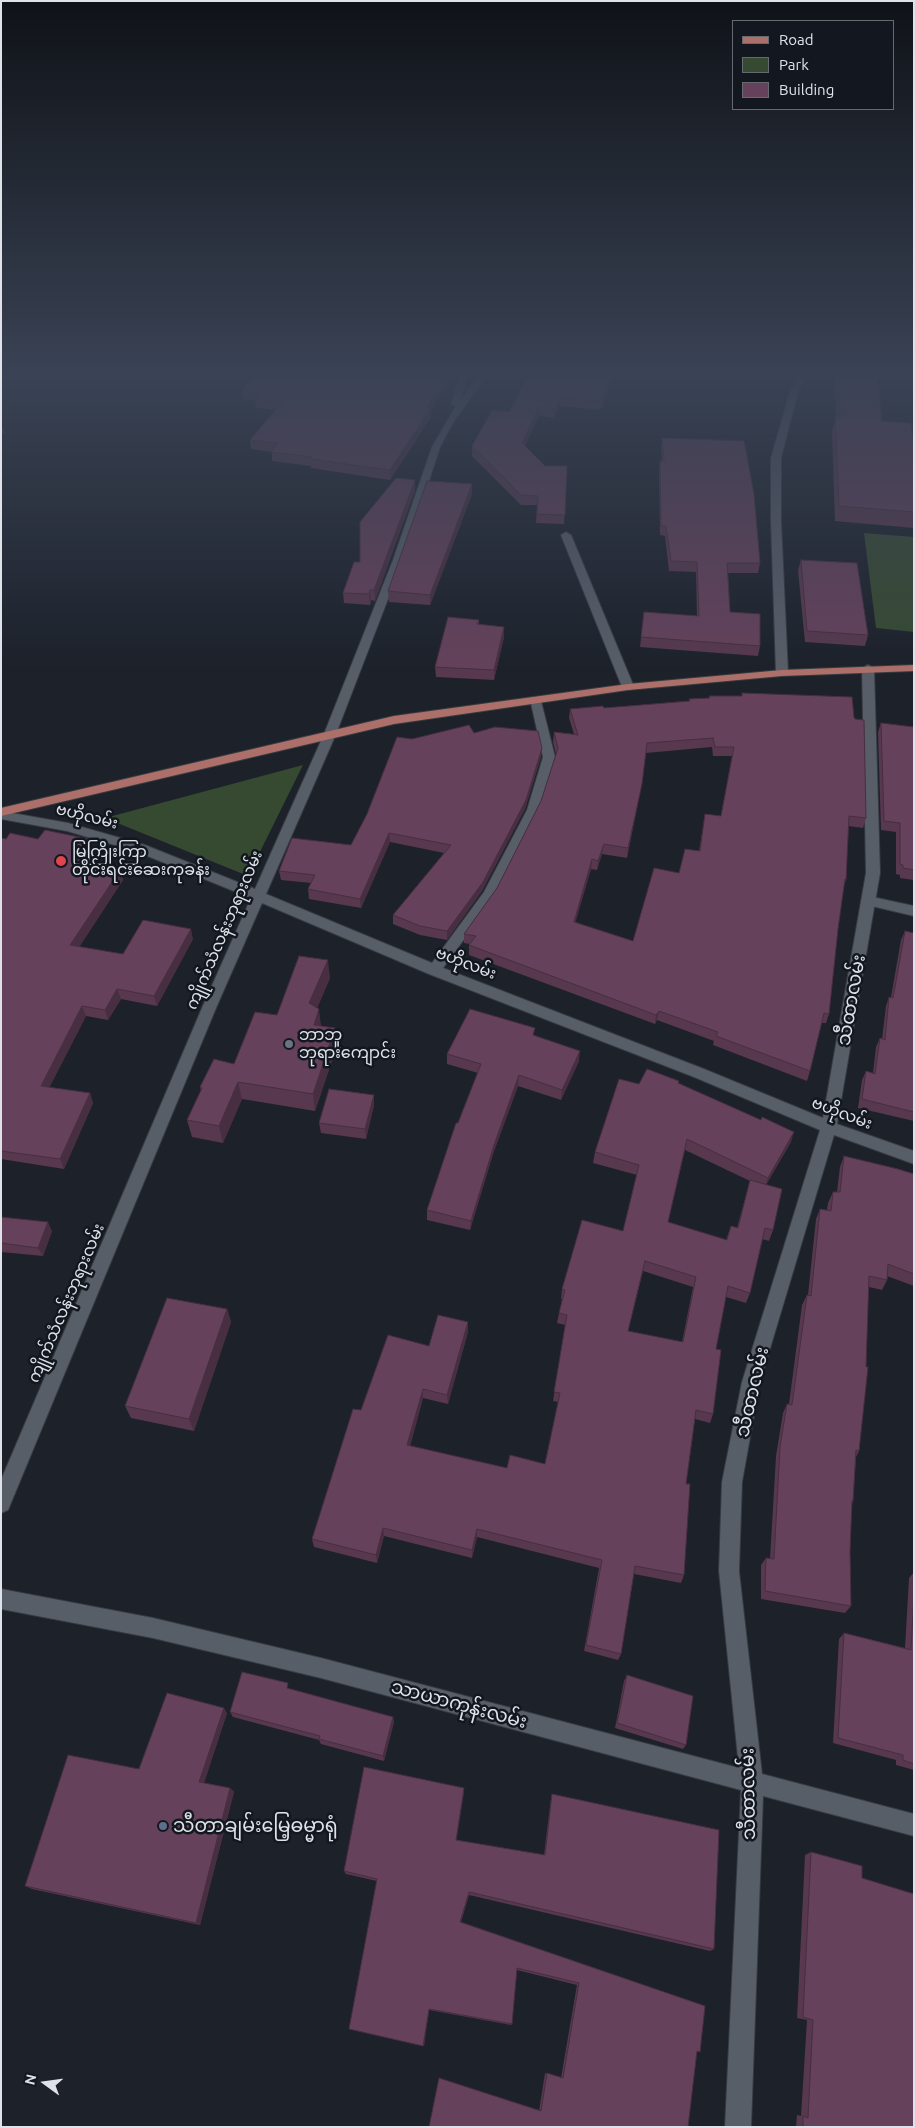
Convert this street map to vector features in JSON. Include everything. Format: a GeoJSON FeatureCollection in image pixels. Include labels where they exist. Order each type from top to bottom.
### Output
{"type":"FeatureCollection","features":[{"type":"Feature","properties":{"kind":"main road"},"geometry":{"type":"LineString","coordinates":[[1,814],[394,720],[628,687],[782,673],[868,668],[914,668]]}},
{"type":"Feature","properties":{"kind":"street","name":"ကျိုက်သံလန်းဘုရားလမ်း"},"geometry":{"type":"LineString","coordinates":[[1,1504],[258,895],[330,734],[398,560],[427,474]]}},
{"type":"Feature","properties":{"kind":"street"},"geometry":{"type":"LineString","coordinates":[[776,474],[782,673]]}},
{"type":"Feature","properties":{"kind":"street"},"geometry":{"type":"LineString","coordinates":[[566,535],[628,687]]}},
{"type":"Feature","properties":{"kind":"street","name":"သီထာလမ်း"},"geometry":{"type":"LineString","coordinates":[[738,2127],[752,1783],[729,1571],[732,1482],[751,1382],[828,1127],[873,873],[868,668]]}},
{"type":"Feature","properties":{"kind":"street"},"geometry":{"type":"LineString","coordinates":[[434,970],[490,894],[533,810],[549,757],[536,699]]}},
{"type":"Feature","properties":{"kind":"street","name":"ဗဟိုလမ်း"},"geometry":{"type":"LineString","coordinates":[[1,814],[68,827],[140,848],[258,895],[434,970],[699,1072],[828,1127],[914,1158]]}},
{"type":"Feature","properties":{"kind":"street"},"geometry":{"type":"LineString","coordinates":[[868,901],[914,911]]}},
{"type":"Feature","properties":{"kind":"street","name":"သာယာကုန်းလမ်း"},"geometry":{"type":"LineString","coordinates":[[1,1598],[153,1628],[321,1668],[914,1825]]}},
{"type":"Feature","properties":{"kind":"green space"},"geometry":{"type":"Polygon","coordinates":[[[864,533],[914,537],[914,632],[876,628],[864,533]]]}},
{"type":"Feature","properties":{"kind":"green space"},"geometry":{"type":"Polygon","coordinates":[[[303,765],[248,876],[105,818],[303,765]]]}},
{"type":"Feature","properties":{"kind":"building"},"geometry":{"type":"Polygon","coordinates":[[[500,474],[567,474],[565,515],[537,514],[538,496],[521,495],[500,474]]]}},
{"type":"Feature","properties":{"kind":"building"},"geometry":{"type":"Polygon","coordinates":[[[660,474],[750,474],[754,494],[760,563],[727,563],[730,612],[760,614],[760,646],[641,637],[644,612],[699,616],[697,562],[671,561],[666,526],[661,526],[660,474]]]}},
{"type":"Feature","properties":{"kind":"building"},"geometry":{"type":"Polygon","coordinates":[[[838,474],[914,474],[914,512],[839,506],[838,474]]]}},
{"type":"Feature","properties":{"kind":"building"},"geometry":{"type":"Polygon","coordinates":[[[396,478],[415,480],[374,590],[370,590],[369,594],[343,593],[354,562],[360,562],[360,522],[396,478]]]}},
{"type":"Feature","properties":{"kind":"building"},"geometry":{"type":"Polygon","coordinates":[[[427,481],[472,484],[430,595],[388,591],[427,481]]]}},
{"type":"Feature","properties":{"kind":"building"},"geometry":{"type":"Polygon","coordinates":[[[801,560],[857,563],[868,635],[807,631],[801,560]]]}},
{"type":"Feature","properties":{"kind":"building"},"geometry":{"type":"Polygon","coordinates":[[[448,617],[479,620],[477,624],[504,627],[494,670],[435,667],[448,617]]]}},
{"type":"Feature","properties":{"kind":"building"},"geometry":{"type":"Polygon","coordinates":[[[742,693],[852,697],[855,719],[864,720],[866,818],[849,816],[846,880],[838,929],[829,1014],[824,1013],[810,1071],[716,1036],[718,1032],[659,1011],[656,1015],[469,945],[476,936],[464,934],[497,888],[541,801],[558,748],[554,732],[578,735],[570,709],[690,701],[689,699],[710,698],[709,696],[742,696],[742,693]],[[713,738],[647,743],[642,784],[628,848],[604,844],[598,861],[592,859],[574,922],[633,941],[654,868],[679,873],[685,849],[700,851],[705,814],[721,816],[734,747],[715,747],[713,738]]]}},
{"type":"Feature","properties":{"kind":"building"},"geometry":{"type":"Polygon","coordinates":[[[881,723],[914,727],[914,870],[903,868],[903,865],[900,864],[900,823],[884,821],[881,723]]]}},
{"type":"Feature","properties":{"kind":"building"},"geometry":{"type":"Polygon","coordinates":[[[469,725],[474,733],[495,727],[538,731],[542,748],[526,800],[483,882],[447,931],[420,926],[393,915],[451,845],[389,833],[360,899],[308,889],[315,875],[279,871],[292,838],[351,845],[367,814],[397,737],[412,739],[469,725]]]}},
{"type":"Feature","properties":{"kind":"building"},"geometry":{"type":"Polygon","coordinates":[[[45,830],[89,839],[73,861],[120,870],[70,945],[123,954],[143,920],[191,929],[154,996],[117,989],[105,1010],[82,1006],[41,1086],[90,1093],[60,1159],[1,1151],[1,838],[6,839],[10,833],[38,839],[45,830]]]}},
{"type":"Feature","properties":{"kind":"building"},"geometry":{"type":"Polygon","coordinates":[[[905,931],[914,933],[914,1112],[862,1099],[866,1071],[875,1074],[880,1038],[885,1040],[889,997],[893,998],[905,931]]]}},
{"type":"Feature","properties":{"kind":"building"},"geometry":{"type":"Polygon","coordinates":[[[299,956],[328,960],[309,1003],[319,1009],[314,1025],[335,1028],[313,1094],[238,1082],[219,1126],[187,1120],[214,1059],[234,1064],[255,1012],[277,1015],[299,956]]]}},
{"type":"Feature","properties":{"kind":"building"},"geometry":{"type":"Polygon","coordinates":[[[470,1009],[535,1028],[533,1035],[580,1051],[562,1090],[519,1075],[494,1145],[471,1221],[427,1210],[456,1123],[458,1123],[481,1064],[447,1054],[470,1009]]]}},
{"type":"Feature","properties":{"kind":"building"},"geometry":{"type":"Polygon","coordinates":[[[647,1069],[679,1081],[678,1083],[761,1120],[762,1117],[794,1132],[768,1178],[687,1139],[668,1222],[727,1240],[731,1226],[738,1228],[750,1180],[782,1189],[773,1230],[765,1228],[750,1293],[728,1286],[716,1349],[721,1350],[713,1414],[696,1410],[686,1484],[690,1484],[684,1575],[635,1566],[621,1654],[586,1645],[602,1560],[477,1529],[472,1550],[383,1528],[376,1555],[312,1539],[353,1409],[361,1410],[388,1335],[429,1346],[438,1315],[468,1322],[447,1395],[423,1389],[407,1445],[507,1468],[510,1455],[545,1464],[560,1393],[554,1392],[567,1315],[559,1313],[565,1290],[562,1289],[582,1220],[623,1231],[639,1165],[595,1152],[619,1079],[639,1084],[647,1069]],[[645,1261],[628,1331],[683,1342],[696,1277],[645,1261]]]}},
{"type":"Feature","properties":{"kind":"building"},"geometry":{"type":"Polygon","coordinates":[[[329,1089],[374,1095],[365,1129],[319,1123],[329,1089]]]}},
{"type":"Feature","properties":{"kind":"building"},"geometry":{"type":"Polygon","coordinates":[[[844,1156],[914,1174],[914,1274],[888,1264],[887,1280],[869,1276],[866,1367],[868,1367],[859,1451],[856,1450],[852,1501],[850,1551],[851,1606],[765,1591],[766,1558],[774,1559],[780,1447],[787,1404],[792,1405],[807,1295],[811,1296],[820,1209],[831,1211],[833,1192],[840,1192],[844,1156]]]}},
{"type":"Feature","properties":{"kind":"building"},"geometry":{"type":"Polygon","coordinates":[[[1,1217],[48,1222],[38,1248],[1,1243],[1,1217]]]}},
{"type":"Feature","properties":{"kind":"building"},"geometry":{"type":"Polygon","coordinates":[[[167,1298],[227,1309],[189,1419],[125,1406],[167,1298]]]}},
{"type":"Feature","properties":{"kind":"building"},"geometry":{"type":"Polygon","coordinates":[[[914,1594],[914,1764],[903,1760],[903,1755],[838,1738],[844,1633],[911,1650],[914,1594]]]}},
{"type":"Feature","properties":{"kind":"building"},"geometry":{"type":"Polygon","coordinates":[[[242,1672],[288,1683],[287,1688],[393,1717],[383,1756],[319,1739],[320,1736],[230,1712],[242,1672]]]}},
{"type":"Feature","properties":{"kind":"building"},"geometry":{"type":"Polygon","coordinates":[[[627,1675],[693,1696],[686,1745],[617,1723],[627,1675]]]}},
{"type":"Feature","properties":{"kind":"building"},"geometry":{"type":"Polygon","coordinates":[[[167,1693],[224,1708],[199,1782],[230,1788],[196,1923],[25,1886],[68,1755],[139,1769],[167,1693]]]}},
{"type":"Feature","properties":{"kind":"building"},"geometry":{"type":"Polygon","coordinates":[[[364,1767],[464,1788],[456,1840],[545,1855],[552,1794],[719,1830],[714,1949],[469,1892],[460,1922],[705,2006],[700,2052],[697,2051],[688,2127],[429,2127],[439,2078],[541,2111],[547,2073],[563,2078],[579,1983],[517,1968],[512,2024],[429,2009],[423,2046],[349,2029],[377,1879],[344,1871],[364,1767]]]}},
{"type":"Feature","properties":{"kind":"building"},"geometry":{"type":"Polygon","coordinates":[[[811,1852],[862,1866],[862,1878],[914,1894],[914,2127],[803,2127],[803,2116],[808,2118],[813,2020],[803,2017],[811,1852]]]}},
{"type":"Feature","properties":{"kind":"place","name":"မြကြိုးကြာ တိုင်းရင်းဆေးကုခန်း"},"geometry":{"type":"Point","coordinates":[61,861]}},
{"type":"Feature","properties":{"kind":"place","name":"ဘာဘူ ဘုရားကျောင်း"},"geometry":{"type":"Point","coordinates":[289,1044]}},
{"type":"Feature","properties":{"kind":"place","name":"သီတာချမ်းမြေ့ဓမ္မာရုံ"},"geometry":{"type":"Point","coordinates":[163,1826]}}]}
